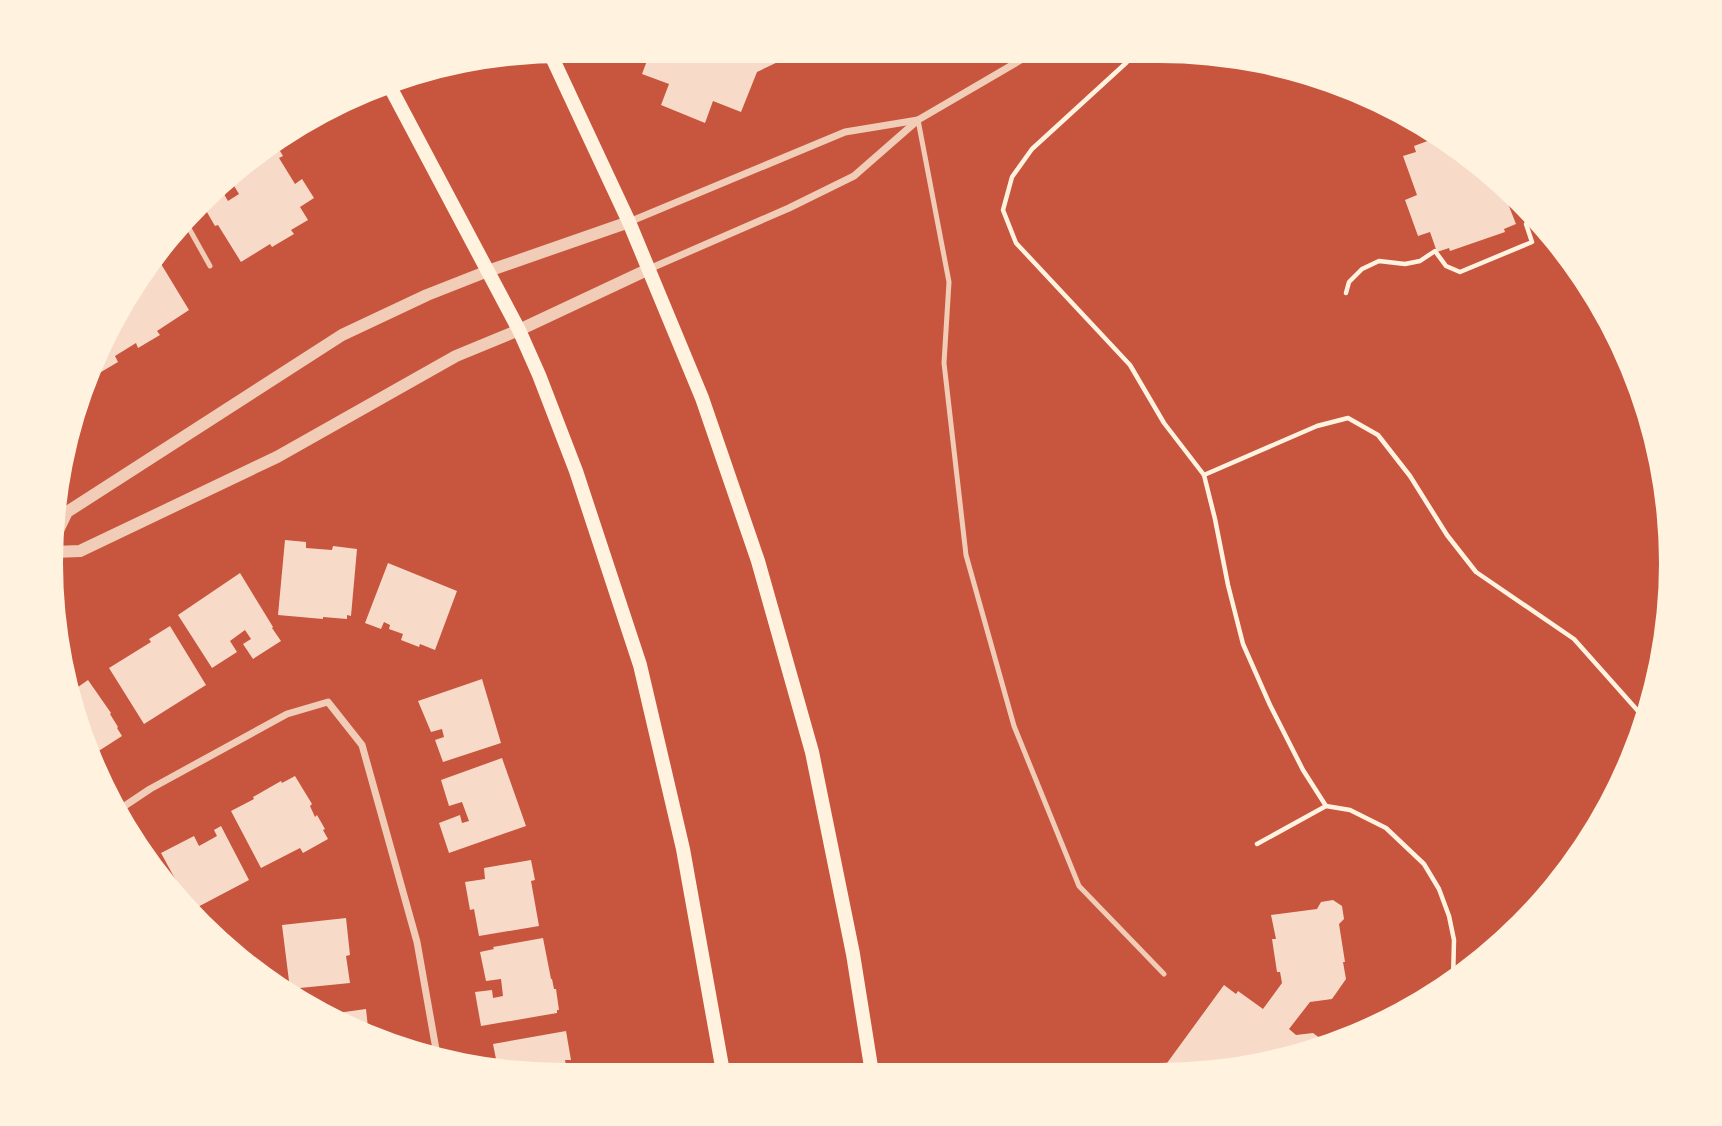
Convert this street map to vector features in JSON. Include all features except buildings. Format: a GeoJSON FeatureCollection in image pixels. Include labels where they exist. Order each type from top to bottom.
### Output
{"type":"FeatureCollection","features":[{"type":"Feature","properties":{"kind":"main road"},"geometry":{"type":"LineString","coordinates":[[555,63],[629,222],[702,398],[753,548],[812,752],[853,954],[870,1063]]}},
{"type":"Feature","properties":{"kind":"main road"},"geometry":{"type":"LineString","coordinates":[[393,93],[519,330],[576,471],[640,665],[683,849],[721,1063]]}},
{"type":"Feature","properties":{"kind":"street"},"geometry":{"type":"LineString","coordinates":[[63,552],[80,551],[277,457],[456,356],[519,330],[855,176],[918,120],[1016,63]]}},
{"type":"Feature","properties":{"kind":"street"},"geometry":{"type":"LineString","coordinates":[[65,515],[342,335],[427,295],[629,222],[845,132],[918,120]]}},
{"type":"Feature","properties":{"kind":"street"},"geometry":{"type":"LineString","coordinates":[[126,805],[150,789],[287,715],[328,702],[362,745],[417,942],[436,1047]]}},
{"type":"Feature","properties":{"kind":"lane"},"geometry":{"type":"LineString","coordinates":[[918,120],[949,282],[944,363],[966,555],[1013,726],[1079,886],[1164,974]]}},
{"type":"Feature","properties":{"kind":"lane"},"geometry":{"type":"LineString","coordinates":[[190,230],[210,266]]}},
{"type":"Feature","properties":{"kind":"path"},"geometry":{"type":"LineString","coordinates":[[1126,63],[1032,149],[1012,177],[1003,209],[1016,243],[1130,366],[1164,423],[1204,475],[1243,644],[1303,770],[1326,806]]}},
{"type":"Feature","properties":{"kind":"path"},"geometry":{"type":"LineString","coordinates":[[1346,293],[1349,282],[1362,269],[1379,261],[1405,264],[1420,261],[1435,251],[1446,266],[1460,272],[1532,242],[1526,224]]}},
{"type":"Feature","properties":{"kind":"path"},"geometry":{"type":"LineString","coordinates":[[1204,475],[1317,426],[1348,418],[1378,435],[1410,475],[1447,535],[1476,572],[1574,639],[1637,709]]}},
{"type":"Feature","properties":{"kind":"path"},"geometry":{"type":"LineString","coordinates":[[1257,844],[1326,806],[1350,810],[1386,828],[1424,864],[1439,889],[1454,940],[1453,967]]}}]}
